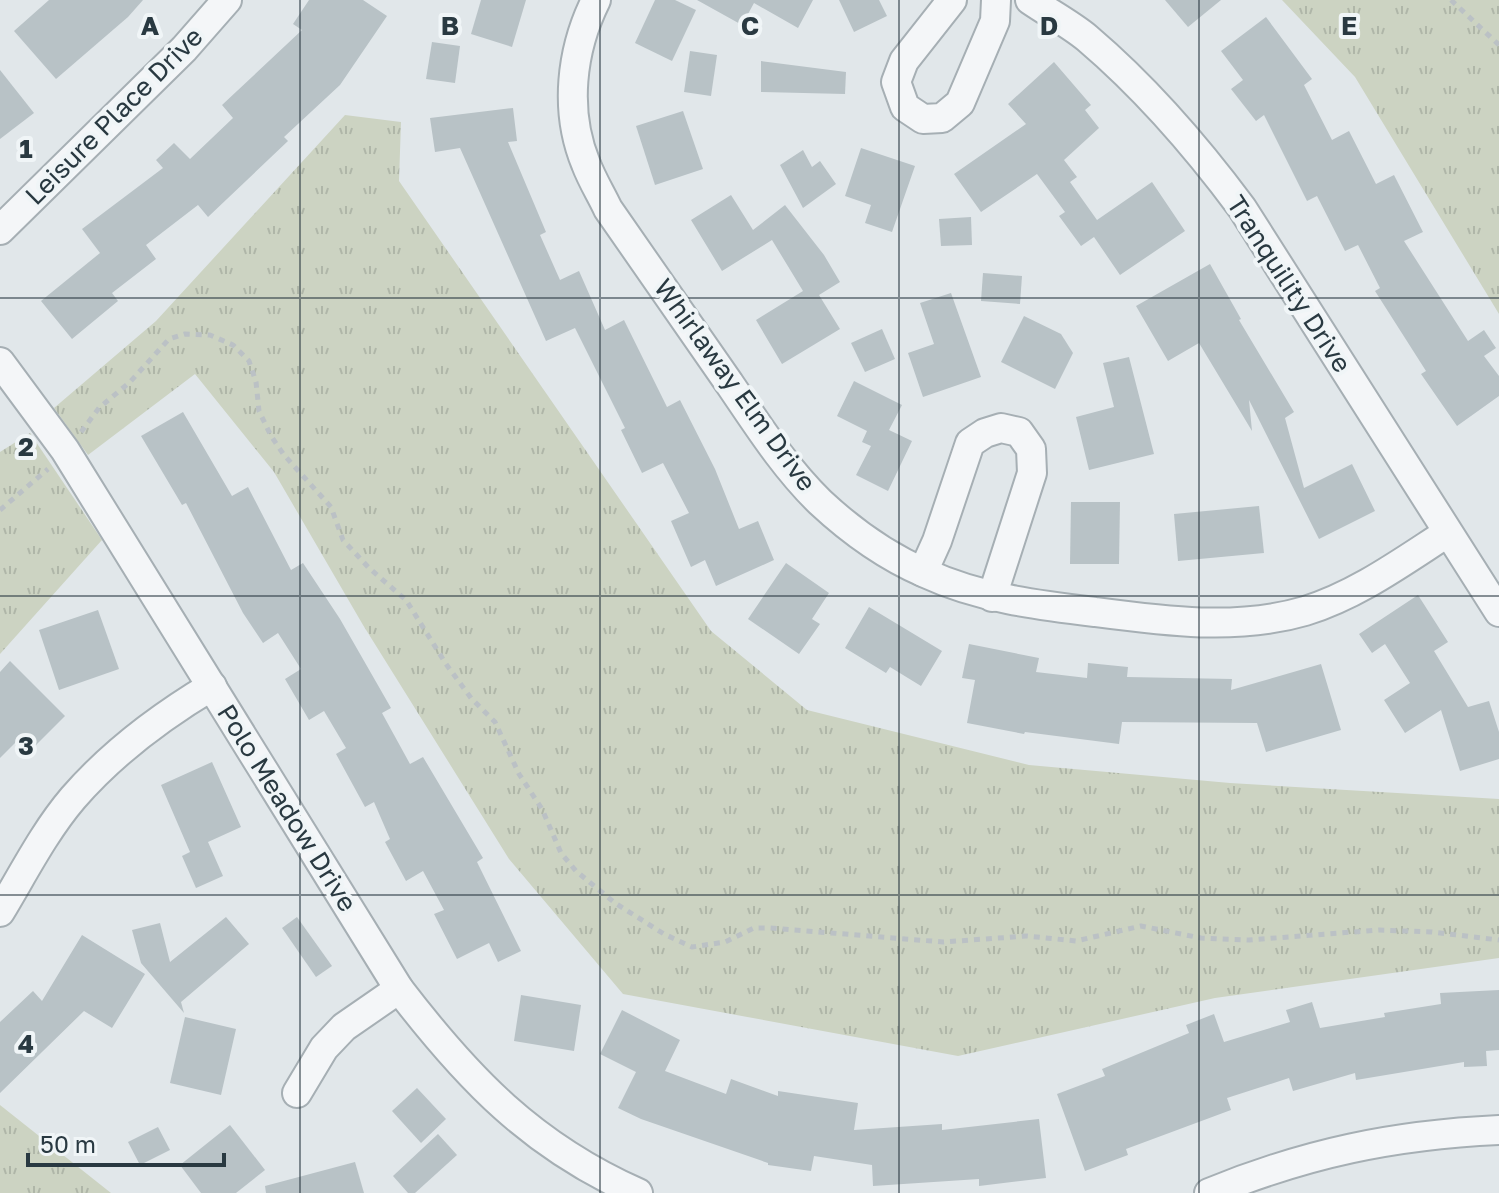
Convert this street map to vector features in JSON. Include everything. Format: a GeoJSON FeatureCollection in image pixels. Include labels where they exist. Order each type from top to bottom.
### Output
{"type":"FeatureCollection","features":[{"type":"Feature","properties":{"kind":"street","name":"Leisure Place Drive"},"geometry":{"type":"LineString","coordinates":[[0,230],[184,49],[227,0]]}},
{"type":"Feature","properties":{"kind":"street","name":"Whirlaway Elm Drive"},"geometry":{"type":"LineString","coordinates":[[596,0],[577,54],[572,106],[576,135],[586,164],[608,209],[782,460],[820,502],[853,530],[923,572],[992,597],[1146,619],[1202,622],[1269,618],[1331,601],[1376,578],[1447,533]]}},
{"type":"Feature","properties":{"kind":"street"},"geometry":{"type":"LineString","coordinates":[[952,0],[904,61],[896,82],[905,107],[923,119],[942,118],[960,103],[995,21],[996,0]]}},
{"type":"Feature","properties":{"kind":"street","name":"Tranquility Drive"},"geometry":{"type":"LineString","coordinates":[[1030,0],[1085,36],[1154,98],[1197,148],[1242,208],[1499,612]]}},
{"type":"Feature","properties":{"kind":"street","name":"Polo Meadow Drive"},"geometry":{"type":"LineString","coordinates":[[0,362],[65,450],[399,989],[446,1050],[503,1106],[580,1165],[638,1193]]}},
{"type":"Feature","properties":{"kind":"street"},"geometry":{"type":"LineString","coordinates":[[923,572],[937,541],[970,443],[985,433],[1001,428],[1019,432],[1031,449],[1032,473],[992,597]]}},
{"type":"Feature","properties":{"kind":"street"},"geometry":{"type":"LineString","coordinates":[[0,912],[45,838],[72,800],[98,772],[134,739],[212,686]]}},
{"type":"Feature","properties":{"kind":"street"},"geometry":{"type":"LineString","coordinates":[[297,1093],[334,1037],[399,989]]}},
{"type":"Feature","properties":{"kind":"street"},"geometry":{"type":"LineString","coordinates":[[1209,1193],[1279,1166],[1332,1151],[1429,1135],[1499,1130]]}},
{"type":"Feature","properties":{"kind":"path"},"geometry":{"type":"LineString","coordinates":[[1451,0],[1499,45]]}},
{"type":"Feature","properties":{"kind":"path"},"geometry":{"type":"LineString","coordinates":[[0,510],[50,467],[99,408],[130,382],[169,339],[185,334],[210,335],[233,345],[249,361],[256,382],[259,411],[271,436],[331,507],[343,540],[406,600],[446,664],[471,698],[495,722],[519,774],[542,809],[561,853],[576,871],[615,903],[664,934],[692,947],[725,942],[754,928],[943,942],[1027,936],[1076,941],[1141,926],[1201,938],[1249,940],[1379,930],[1432,932],[1499,940]]}},
{"type":"Feature","properties":{"kind":"green space"},"geometry":{"type":"Polygon","coordinates":[[[1282,0],[1499,0],[1499,314],[1355,77],[1282,0]]]}},
{"type":"Feature","properties":{"kind":"green space"},"geometry":{"type":"Polygon","coordinates":[[[345,115],[401,122],[399,181],[711,631],[807,710],[1029,765],[1230,783],[1499,799],[1499,958],[1215,998],[958,1056],[623,994],[509,859],[363,625],[274,472],[195,374],[88,455],[54,408],[156,321],[345,115]]]}},
{"type":"Feature","properties":{"kind":"green space"},"geometry":{"type":"Polygon","coordinates":[[[30,433],[102,540],[0,654],[0,452],[30,433]]]}},
{"type":"Feature","properties":{"kind":"green space"},"geometry":{"type":"Polygon","coordinates":[[[0,1105],[111,1193],[0,1193],[0,1105]]]}},
{"type":"Feature","properties":{"kind":"building"},"geometry":{"type":"Polygon","coordinates":[[[49,0],[143,0],[128,17],[56,79],[14,31],[49,0]]]}},
{"type":"Feature","properties":{"kind":"building"},"geometry":{"type":"Polygon","coordinates":[[[309,0],[363,0],[387,16],[340,85],[284,137],[288,141],[208,217],[198,205],[146,245],[156,259],[112,293],[118,301],[72,339],[41,301],[100,253],[82,229],[163,168],[156,160],[174,143],[190,159],[233,118],[222,105],[302,30],[293,24],[309,0]]]}},
{"type":"Feature","properties":{"kind":"building"},"geometry":{"type":"Polygon","coordinates":[[[481,0],[526,0],[512,47],[471,34],[481,0]]]}},
{"type":"Feature","properties":{"kind":"building"},"geometry":{"type":"Polygon","coordinates":[[[655,0],[675,0],[696,10],[672,61],[635,43],[655,0]]]}},
{"type":"Feature","properties":{"kind":"building"},"geometry":{"type":"Polygon","coordinates":[[[697,0],[813,0],[798,28],[754,3],[742,25],[697,0]]]}},
{"type":"Feature","properties":{"kind":"building"},"geometry":{"type":"Polygon","coordinates":[[[839,0],[879,0],[887,16],[854,32],[839,0]]]}},
{"type":"Feature","properties":{"kind":"building"},"geometry":{"type":"Polygon","coordinates":[[[1165,0],[1221,0],[1188,27],[1165,0]]]}},
{"type":"Feature","properties":{"kind":"building"},"geometry":{"type":"Polygon","coordinates":[[[1266,17],[1312,79],[1304,85],[1332,140],[1349,131],[1376,184],[1394,175],[1423,232],[1404,241],[1468,341],[1484,330],[1496,348],[1484,356],[1499,376],[1499,396],[1457,426],[1421,374],[1426,371],[1375,291],[1380,288],[1358,245],[1345,251],[1317,196],[1307,201],[1264,115],[1256,121],[1231,89],[1243,80],[1221,51],[1266,17]]]}},
{"type":"Feature","properties":{"kind":"building"},"geometry":{"type":"Polygon","coordinates":[[[432,42],[460,46],[455,83],[426,79],[432,42]]]}},
{"type":"Feature","properties":{"kind":"building"},"geometry":{"type":"Polygon","coordinates":[[[690,51],[717,55],[711,96],[684,92],[690,51]]]}},
{"type":"Feature","properties":{"kind":"building"},"geometry":{"type":"Polygon","coordinates":[[[761,61],[846,72],[845,94],[761,92],[761,61]]]}},
{"type":"Feature","properties":{"kind":"building"},"geometry":{"type":"Polygon","coordinates":[[[1054,62],[1091,105],[1085,110],[1099,128],[1064,160],[1077,177],[1070,182],[1097,220],[1152,182],[1185,231],[1120,275],[1094,237],[1081,246],[1059,216],[1065,212],[1037,174],[981,212],[954,174],[1026,124],[1008,104],[1054,62]]]}},
{"type":"Feature","properties":{"kind":"building"},"geometry":{"type":"Polygon","coordinates":[[[0,70],[34,113],[0,139],[0,70]]]}},
{"type":"Feature","properties":{"kind":"building"},"geometry":{"type":"Polygon","coordinates":[[[513,108],[517,141],[508,142],[546,232],[540,235],[560,280],[579,271],[605,330],[624,320],[667,407],[680,400],[715,469],[739,529],[758,521],[774,560],[716,586],[705,560],[691,567],[671,521],[689,513],[663,463],[642,473],[621,430],[625,428],[575,328],[546,341],[460,148],[435,152],[430,118],[513,108]]]}},
{"type":"Feature","properties":{"kind":"building"},"geometry":{"type":"Polygon","coordinates":[[[683,111],[703,169],[655,185],[636,126],[683,111]]]}},
{"type":"Feature","properties":{"kind":"building"},"geometry":{"type":"Polygon","coordinates":[[[861,148],[915,166],[892,232],[865,223],[871,205],[845,196],[861,148]]]}},
{"type":"Feature","properties":{"kind":"building"},"geometry":{"type":"Polygon","coordinates":[[[803,150],[812,167],[820,161],[836,184],[803,208],[780,165],[803,150]]]}},
{"type":"Feature","properties":{"kind":"building"},"geometry":{"type":"Polygon","coordinates":[[[731,195],[753,230],[785,205],[824,255],[840,282],[819,295],[840,329],[782,364],[756,320],[803,291],[772,240],[722,271],[691,220],[731,195]]]}},
{"type":"Feature","properties":{"kind":"building"},"geometry":{"type":"Polygon","coordinates":[[[971,217],[972,245],[941,246],[939,219],[971,217]]]}},
{"type":"Feature","properties":{"kind":"building"},"geometry":{"type":"Polygon","coordinates":[[[1210,264],[1239,320],[1294,412],[1285,418],[1304,488],[1352,464],[1375,511],[1319,539],[1249,400],[1252,431],[1199,343],[1168,361],[1136,306],[1210,264]]]}},
{"type":"Feature","properties":{"kind":"building"},"geometry":{"type":"Polygon","coordinates":[[[983,273],[1022,276],[1020,304],[981,301],[983,273]]]}},
{"type":"Feature","properties":{"kind":"building"},"geometry":{"type":"Polygon","coordinates":[[[951,293],[981,377],[923,397],[908,353],[934,344],[920,303],[951,293]]]}},
{"type":"Feature","properties":{"kind":"building"},"geometry":{"type":"Polygon","coordinates":[[[1024,316],[1061,334],[1073,353],[1055,389],[1001,362],[1024,316]]]}},
{"type":"Feature","properties":{"kind":"building"},"geometry":{"type":"Polygon","coordinates":[[[882,329],[895,359],[865,372],[851,343],[882,329]]]}},
{"type":"Feature","properties":{"kind":"building"},"geometry":{"type":"Polygon","coordinates":[[[1129,357],[1154,454],[1089,470],[1076,417],[1114,407],[1103,363],[1129,357]]]}},
{"type":"Feature","properties":{"kind":"building"},"geometry":{"type":"Polygon","coordinates":[[[854,381],[902,405],[889,430],[912,441],[888,491],[856,475],[871,446],[862,442],[867,431],[837,416],[854,381]]]}},
{"type":"Feature","properties":{"kind":"building"},"geometry":{"type":"Polygon","coordinates":[[[183,412],[232,496],[248,487],[291,570],[303,563],[340,619],[391,708],[382,713],[410,764],[423,757],[483,858],[477,862],[521,951],[498,962],[489,943],[457,959],[434,914],[444,910],[423,871],[406,881],[385,842],[390,839],[374,802],[365,807],[336,754],[346,748],[324,711],[309,720],[285,679],[301,669],[278,633],[263,643],[243,613],[186,503],[182,505],[141,436],[183,412]]]}},
{"type":"Feature","properties":{"kind":"building"},"geometry":{"type":"Polygon","coordinates":[[[1071,502],[1120,502],[1119,564],[1070,564],[1071,502]]]}},
{"type":"Feature","properties":{"kind":"building"},"geometry":{"type":"Polygon","coordinates":[[[1259,506],[1264,553],[1178,561],[1174,514],[1259,506]]]}},
{"type":"Feature","properties":{"kind":"building"},"geometry":{"type":"Polygon","coordinates":[[[786,563],[829,593],[812,619],[820,624],[799,654],[748,619],[786,563]]]}},
{"type":"Feature","properties":{"kind":"building"},"geometry":{"type":"Polygon","coordinates":[[[1418,595],[1448,642],[1434,651],[1468,707],[1489,701],[1499,732],[1499,759],[1460,771],[1441,710],[1405,733],[1384,700],[1410,683],[1385,644],[1372,653],[1359,634],[1418,595]]]}},
{"type":"Feature","properties":{"kind":"building"},"geometry":{"type":"Polygon","coordinates":[[[869,607],[942,651],[921,686],[890,667],[886,673],[845,648],[869,607]]]}},
{"type":"Feature","properties":{"kind":"building"},"geometry":{"type":"Polygon","coordinates":[[[98,610],[119,669],[59,690],[39,630],[98,610]]]}},
{"type":"Feature","properties":{"kind":"building"},"geometry":{"type":"Polygon","coordinates":[[[969,644],[1039,658],[1036,672],[1087,678],[1088,663],[1128,667],[1127,677],[1232,679],[1231,690],[1321,664],[1341,730],[1266,752],[1257,723],[1122,722],[1119,744],[1024,734],[967,723],[975,680],[962,678],[969,644]]]}},
{"type":"Feature","properties":{"kind":"building"},"geometry":{"type":"Polygon","coordinates":[[[10,661],[65,716],[36,745],[24,734],[0,758],[0,672],[10,661]]]}},
{"type":"Feature","properties":{"kind":"building"},"geometry":{"type":"Polygon","coordinates":[[[212,762],[241,827],[208,842],[223,876],[196,888],[182,856],[190,852],[161,785],[212,762]]]}},
{"type":"Feature","properties":{"kind":"building"},"geometry":{"type":"Polygon","coordinates":[[[226,917],[249,944],[181,1002],[184,1013],[141,963],[132,930],[160,923],[170,962],[226,917]]]}},
{"type":"Feature","properties":{"kind":"building"},"geometry":{"type":"Polygon","coordinates":[[[297,917],[332,966],[316,977],[282,928],[297,917]]]}},
{"type":"Feature","properties":{"kind":"building"},"geometry":{"type":"Polygon","coordinates":[[[82,935],[145,974],[112,1028],[84,1011],[0,1093],[0,1022],[33,991],[42,1001],[82,935]]]}},
{"type":"Feature","properties":{"kind":"building"},"geometry":{"type":"Polygon","coordinates":[[[1499,990],[1499,1050],[1486,1051],[1487,1066],[1464,1067],[1464,1062],[1356,1080],[1355,1073],[1293,1091],[1289,1078],[1227,1098],[1231,1110],[1126,1149],[1128,1155],[1085,1171],[1057,1094],[1105,1076],[1102,1069],[1189,1033],[1186,1025],[1214,1014],[1224,1042],[1290,1022],[1286,1010],[1312,1002],[1320,1028],[1441,1004],[1440,993],[1499,990]]]}},
{"type":"Feature","properties":{"kind":"building"},"geometry":{"type":"Polygon","coordinates":[[[521,995],[581,1005],[574,1051],[514,1041],[521,995]]]}},
{"type":"Feature","properties":{"kind":"building"},"geometry":{"type":"Polygon","coordinates":[[[622,1010],[680,1040],[665,1071],[726,1094],[731,1079],[778,1096],[778,1091],[858,1103],[854,1130],[942,1124],[942,1130],[1039,1119],[1046,1178],[979,1186],[979,1179],[873,1186],[872,1165],[814,1156],[811,1171],[768,1165],[641,1119],[618,1108],[636,1072],[600,1054],[622,1010]]]}},
{"type":"Feature","properties":{"kind":"building"},"geometry":{"type":"Polygon","coordinates":[[[185,1017],[236,1029],[221,1095],[170,1083],[185,1017]]]}},
{"type":"Feature","properties":{"kind":"building"},"geometry":{"type":"Polygon","coordinates":[[[417,1088],[446,1119],[421,1143],[392,1111],[417,1088]]]}},
{"type":"Feature","properties":{"kind":"building"},"geometry":{"type":"Polygon","coordinates":[[[230,1125],[265,1170],[236,1193],[201,1193],[180,1165],[230,1125]]]}},
{"type":"Feature","properties":{"kind":"building"},"geometry":{"type":"Polygon","coordinates":[[[158,1127],[170,1150],[140,1165],[128,1142],[158,1127]]]}},
{"type":"Feature","properties":{"kind":"building"},"geometry":{"type":"Polygon","coordinates":[[[438,1134],[457,1155],[415,1193],[408,1193],[393,1176],[438,1134]]]}},
{"type":"Feature","properties":{"kind":"building"},"geometry":{"type":"Polygon","coordinates":[[[355,1162],[364,1193],[266,1193],[265,1186],[355,1162]]]}}]}
